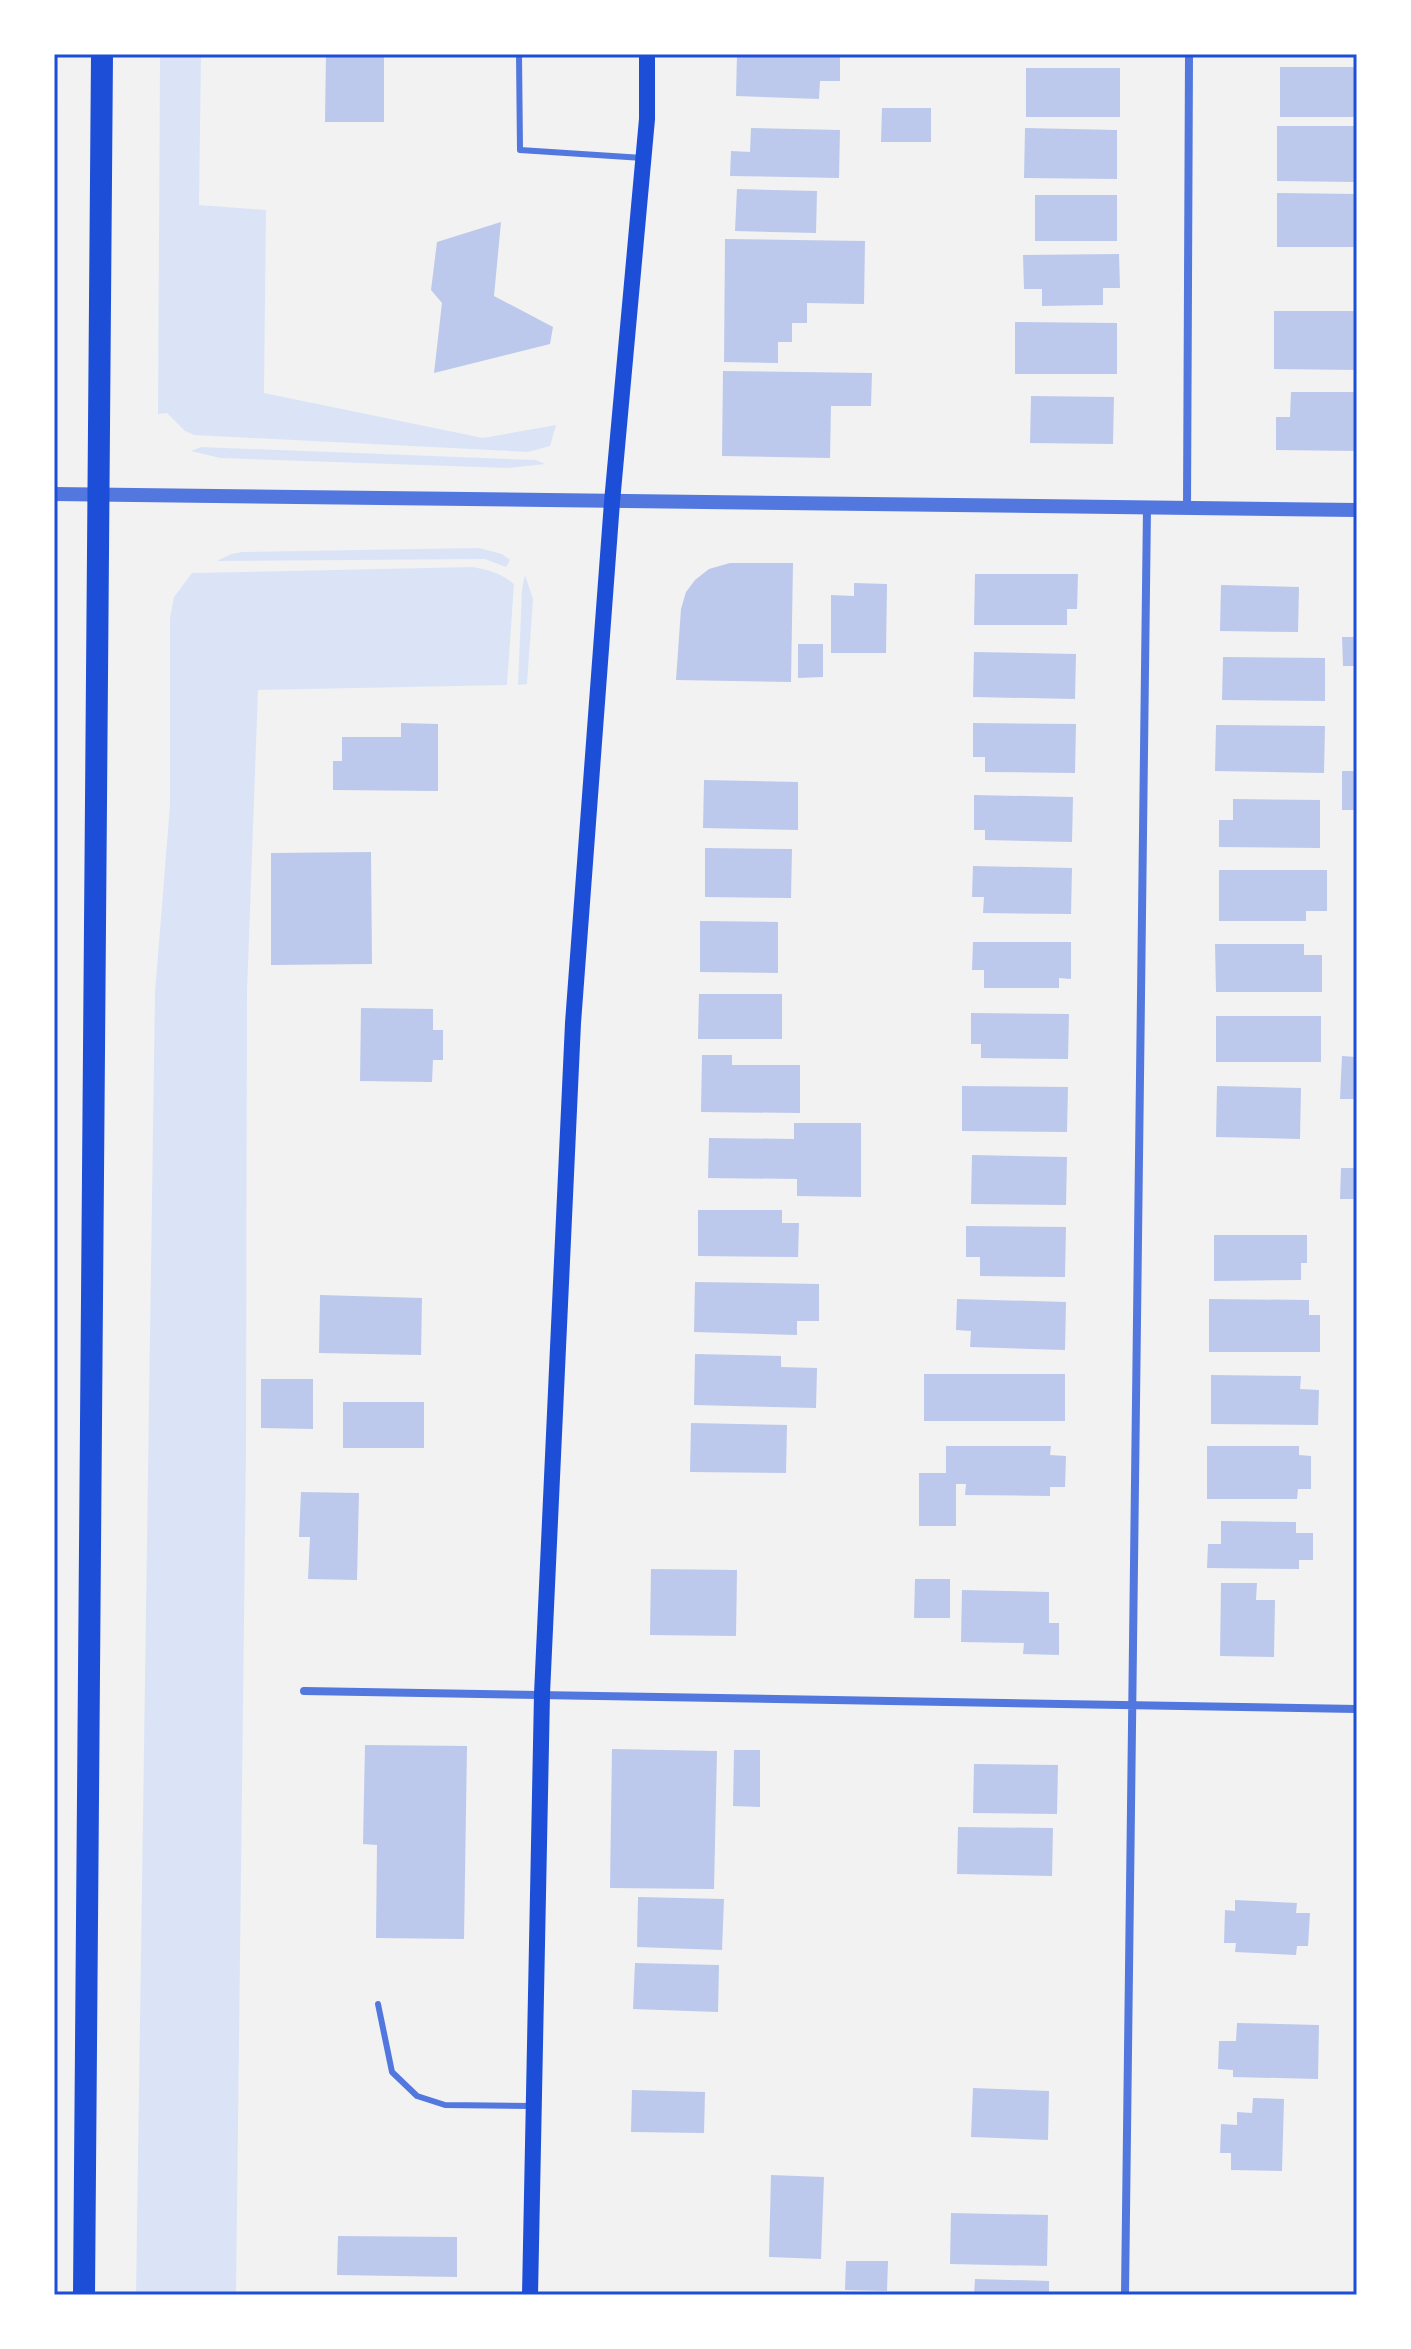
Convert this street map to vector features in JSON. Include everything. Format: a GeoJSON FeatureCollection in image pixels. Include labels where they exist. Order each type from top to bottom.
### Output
{"type":"FeatureCollection","features":[{"type":"Feature","properties":{"kind":"highway"},"geometry":{"type":"LineString","coordinates":[[84,2295],[102,54]]}},
{"type":"Feature","properties":{"kind":"main road"},"geometry":{"type":"LineString","coordinates":[[530,2295],[542,1694],[573,1023],[612,502],[647,119],[647,54]]}},
{"type":"Feature","properties":{"kind":"street"},"geometry":{"type":"LineString","coordinates":[[1187,509],[1189,54]]}},
{"type":"Feature","properties":{"kind":"street"},"geometry":{"type":"LineString","coordinates":[[54,494],[1357,510]]}},
{"type":"Feature","properties":{"kind":"street"},"geometry":{"type":"LineString","coordinates":[[1125,2295],[1147,508]]}},
{"type":"Feature","properties":{"kind":"street"},"geometry":{"type":"LineString","coordinates":[[304,1691],[1357,1709]]}},
{"type":"Feature","properties":{"kind":"lane"},"geometry":{"type":"LineString","coordinates":[[519,54],[520,150],[643,158]]}},
{"type":"Feature","properties":{"kind":"lane"},"geometry":{"type":"LineString","coordinates":[[378,2004],[392,2072],[417,2096],[445,2105],[534,2106]]}},
{"type":"Feature","properties":{"kind":"shaded area"},"geometry":{"type":"Polygon","coordinates":[[[54,54],[58,54],[54,427],[54,54]]]}},
{"type":"Feature","properties":{"kind":"shaded area"},"geometry":{"type":"Polygon","coordinates":[[[160,54],[201,54],[199,205],[266,210],[264,393],[483,438],[556,425],[550,446],[528,452],[194,435],[185,431],[167,413],[158,414],[160,54]]]}},
{"type":"Feature","properties":{"kind":"shaded area"},"geometry":{"type":"Polygon","coordinates":[[[201,447],[536,460],[545,464],[508,468],[220,458],[191,451],[201,447]]]}},
{"type":"Feature","properties":{"kind":"shaded area"},"geometry":{"type":"Polygon","coordinates":[[[479,548],[502,554],[510,560],[506,567],[485,559],[217,561],[242,552],[479,548]]]}},
{"type":"Feature","properties":{"kind":"shaded area"},"geometry":{"type":"Polygon","coordinates":[[[472,567],[494,572],[514,584],[507,685],[258,690],[247,992],[246,1453],[236,2295],[136,2295],[155,992],[170,805],[170,618],[174,597],[192,573],[472,567]]]}},
{"type":"Feature","properties":{"kind":"shaded area"},"geometry":{"type":"Polygon","coordinates":[[[525,575],[533,599],[527,684],[518,685],[522,589],[525,575]]]}},
{"type":"Feature","properties":{"kind":"building"},"geometry":{"type":"Polygon","coordinates":[[[326,54],[384,54],[384,122],[325,122],[326,54]]]}},
{"type":"Feature","properties":{"kind":"building"},"geometry":{"type":"Polygon","coordinates":[[[737,54],[840,54],[840,81],[820,81],[819,99],[736,96],[737,54]]]}},
{"type":"Feature","properties":{"kind":"building"},"geometry":{"type":"Polygon","coordinates":[[[1280,67],[1357,67],[1357,117],[1280,117],[1280,67]]]}},
{"type":"Feature","properties":{"kind":"building"},"geometry":{"type":"Polygon","coordinates":[[[1026,68],[1120,68],[1120,117],[1026,117],[1026,68]]]}},
{"type":"Feature","properties":{"kind":"building"},"geometry":{"type":"Polygon","coordinates":[[[882,108],[931,108],[931,142],[881,142],[882,108]]]}},
{"type":"Feature","properties":{"kind":"building"},"geometry":{"type":"Polygon","coordinates":[[[1277,126],[1357,126],[1357,182],[1277,181],[1277,126]]]}},
{"type":"Feature","properties":{"kind":"building"},"geometry":{"type":"Polygon","coordinates":[[[751,128],[840,130],[839,178],[730,176],[731,151],[750,152],[751,128]]]}},
{"type":"Feature","properties":{"kind":"building"},"geometry":{"type":"Polygon","coordinates":[[[1025,128],[1117,130],[1117,179],[1024,178],[1025,128]]]}},
{"type":"Feature","properties":{"kind":"building"},"geometry":{"type":"Polygon","coordinates":[[[737,189],[817,191],[816,233],[735,231],[737,189]]]}},
{"type":"Feature","properties":{"kind":"building"},"geometry":{"type":"Polygon","coordinates":[[[1277,193],[1357,194],[1357,247],[1277,247],[1277,193]]]}},
{"type":"Feature","properties":{"kind":"building"},"geometry":{"type":"Polygon","coordinates":[[[1035,195],[1117,195],[1117,241],[1035,241],[1035,195]]]}},
{"type":"Feature","properties":{"kind":"building"},"geometry":{"type":"Polygon","coordinates":[[[501,222],[494,296],[553,327],[550,344],[434,373],[442,303],[431,290],[437,242],[501,222]]]}},
{"type":"Feature","properties":{"kind":"building"},"geometry":{"type":"Polygon","coordinates":[[[725,239],[865,241],[864,304],[807,303],[807,323],[792,323],[792,342],[778,342],[778,363],[724,362],[725,239]]]}},
{"type":"Feature","properties":{"kind":"building"},"geometry":{"type":"Polygon","coordinates":[[[1119,254],[1120,288],[1103,288],[1103,305],[1042,306],[1042,289],[1024,289],[1023,255],[1119,254]]]}},
{"type":"Feature","properties":{"kind":"building"},"geometry":{"type":"Polygon","coordinates":[[[1274,311],[1357,311],[1357,370],[1274,369],[1274,311]]]}},
{"type":"Feature","properties":{"kind":"building"},"geometry":{"type":"Polygon","coordinates":[[[1015,322],[1117,323],[1117,374],[1015,374],[1015,322]]]}},
{"type":"Feature","properties":{"kind":"building"},"geometry":{"type":"Polygon","coordinates":[[[723,371],[872,373],[871,406],[831,406],[830,458],[722,456],[723,371]]]}},
{"type":"Feature","properties":{"kind":"building"},"geometry":{"type":"Polygon","coordinates":[[[1291,392],[1357,392],[1357,451],[1276,450],[1276,417],[1290,417],[1291,392]]]}},
{"type":"Feature","properties":{"kind":"building"},"geometry":{"type":"Polygon","coordinates":[[[1031,396],[1114,397],[1113,444],[1030,443],[1031,396]]]}},
{"type":"Feature","properties":{"kind":"building"},"geometry":{"type":"Polygon","coordinates":[[[730,563],[793,563],[791,682],[676,680],[681,609],[686,592],[709,569],[730,563]]]}},
{"type":"Feature","properties":{"kind":"building"},"geometry":{"type":"Polygon","coordinates":[[[975,574],[1078,574],[1077,609],[1067,609],[1067,625],[974,625],[975,574]]]}},
{"type":"Feature","properties":{"kind":"building"},"geometry":{"type":"Polygon","coordinates":[[[854,583],[887,584],[886,653],[831,653],[831,595],[854,596],[854,583]]]}},
{"type":"Feature","properties":{"kind":"building"},"geometry":{"type":"Polygon","coordinates":[[[1221,585],[1299,587],[1298,632],[1220,631],[1221,585]]]}},
{"type":"Feature","properties":{"kind":"building"},"geometry":{"type":"Polygon","coordinates":[[[1342,637],[1357,637],[1357,666],[1343,666],[1342,637]]]}},
{"type":"Feature","properties":{"kind":"building"},"geometry":{"type":"Polygon","coordinates":[[[798,644],[823,644],[823,677],[798,678],[798,644]]]}},
{"type":"Feature","properties":{"kind":"building"},"geometry":{"type":"Polygon","coordinates":[[[974,652],[1076,654],[1075,699],[973,697],[974,652]]]}},
{"type":"Feature","properties":{"kind":"building"},"geometry":{"type":"Polygon","coordinates":[[[1223,657],[1325,658],[1325,701],[1222,700],[1223,657]]]}},
{"type":"Feature","properties":{"kind":"building"},"geometry":{"type":"Polygon","coordinates":[[[401,723],[438,724],[438,791],[333,790],[333,761],[342,761],[342,737],[401,737],[401,723]]]}},
{"type":"Feature","properties":{"kind":"building"},"geometry":{"type":"Polygon","coordinates":[[[973,723],[1076,724],[1075,773],[985,772],[985,757],[973,757],[973,723]]]}},
{"type":"Feature","properties":{"kind":"building"},"geometry":{"type":"Polygon","coordinates":[[[1216,725],[1325,726],[1324,773],[1215,771],[1216,725]]]}},
{"type":"Feature","properties":{"kind":"building"},"geometry":{"type":"Polygon","coordinates":[[[1342,771],[1357,771],[1357,810],[1342,810],[1342,771]]]}},
{"type":"Feature","properties":{"kind":"building"},"geometry":{"type":"Polygon","coordinates":[[[704,780],[798,782],[798,830],[703,828],[704,780]]]}},
{"type":"Feature","properties":{"kind":"building"},"geometry":{"type":"Polygon","coordinates":[[[974,795],[1073,797],[1072,842],[985,840],[985,830],[974,830],[974,795]]]}},
{"type":"Feature","properties":{"kind":"building"},"geometry":{"type":"Polygon","coordinates":[[[1233,799],[1320,800],[1320,848],[1219,847],[1219,820],[1233,820],[1233,799]]]}},
{"type":"Feature","properties":{"kind":"building"},"geometry":{"type":"Polygon","coordinates":[[[705,848],[792,849],[791,898],[705,897],[705,848]]]}},
{"type":"Feature","properties":{"kind":"building"},"geometry":{"type":"Polygon","coordinates":[[[371,852],[372,964],[271,965],[271,853],[371,852]]]}},
{"type":"Feature","properties":{"kind":"building"},"geometry":{"type":"Polygon","coordinates":[[[973,866],[1072,868],[1071,914],[983,913],[984,897],[972,897],[973,866]]]}},
{"type":"Feature","properties":{"kind":"building"},"geometry":{"type":"Polygon","coordinates":[[[1219,870],[1327,870],[1327,911],[1306,911],[1306,921],[1219,921],[1219,870]]]}},
{"type":"Feature","properties":{"kind":"building"},"geometry":{"type":"Polygon","coordinates":[[[700,921],[778,922],[778,973],[700,972],[700,921]]]}},
{"type":"Feature","properties":{"kind":"building"},"geometry":{"type":"Polygon","coordinates":[[[973,942],[1071,942],[1071,979],[1059,978],[1059,988],[984,988],[984,970],[972,970],[973,942]]]}},
{"type":"Feature","properties":{"kind":"building"},"geometry":{"type":"Polygon","coordinates":[[[1215,944],[1304,944],[1304,955],[1322,955],[1322,992],[1216,992],[1215,944]]]}},
{"type":"Feature","properties":{"kind":"building"},"geometry":{"type":"Polygon","coordinates":[[[699,994],[782,994],[782,1039],[698,1039],[699,994]]]}},
{"type":"Feature","properties":{"kind":"building"},"geometry":{"type":"Polygon","coordinates":[[[361,1008],[433,1009],[433,1030],[443,1030],[443,1060],[433,1060],[432,1082],[360,1081],[361,1008]]]}},
{"type":"Feature","properties":{"kind":"building"},"geometry":{"type":"Polygon","coordinates":[[[971,1013],[1069,1014],[1068,1059],[981,1058],[981,1044],[971,1044],[971,1013]]]}},
{"type":"Feature","properties":{"kind":"building"},"geometry":{"type":"Polygon","coordinates":[[[1216,1016],[1321,1016],[1321,1062],[1216,1062],[1216,1016]]]}},
{"type":"Feature","properties":{"kind":"building"},"geometry":{"type":"Polygon","coordinates":[[[702,1055],[732,1055],[732,1065],[800,1065],[800,1113],[701,1112],[702,1055]]]}},
{"type":"Feature","properties":{"kind":"building"},"geometry":{"type":"Polygon","coordinates":[[[1342,1056],[1357,1057],[1357,1099],[1340,1099],[1342,1056]]]}},
{"type":"Feature","properties":{"kind":"building"},"geometry":{"type":"Polygon","coordinates":[[[962,1086],[1068,1087],[1067,1132],[962,1131],[962,1086]]]}},
{"type":"Feature","properties":{"kind":"building"},"geometry":{"type":"Polygon","coordinates":[[[1217,1086],[1301,1088],[1300,1139],[1216,1137],[1217,1086]]]}},
{"type":"Feature","properties":{"kind":"building"},"geometry":{"type":"Polygon","coordinates":[[[794,1123],[861,1123],[861,1197],[797,1196],[797,1179],[708,1178],[709,1138],[794,1139],[794,1123]]]}},
{"type":"Feature","properties":{"kind":"building"},"geometry":{"type":"Polygon","coordinates":[[[972,1155],[1067,1157],[1066,1205],[971,1204],[972,1155]]]}},
{"type":"Feature","properties":{"kind":"building"},"geometry":{"type":"Polygon","coordinates":[[[1341,1168],[1357,1168],[1357,1199],[1340,1199],[1341,1168]]]}},
{"type":"Feature","properties":{"kind":"building"},"geometry":{"type":"Polygon","coordinates":[[[698,1210],[782,1210],[782,1223],[799,1223],[798,1257],[698,1256],[698,1210]]]}},
{"type":"Feature","properties":{"kind":"building"},"geometry":{"type":"Polygon","coordinates":[[[966,1226],[1066,1227],[1065,1277],[980,1276],[980,1257],[966,1257],[966,1226]]]}},
{"type":"Feature","properties":{"kind":"building"},"geometry":{"type":"Polygon","coordinates":[[[1214,1235],[1307,1235],[1307,1263],[1301,1263],[1301,1280],[1214,1281],[1214,1235]]]}},
{"type":"Feature","properties":{"kind":"building"},"geometry":{"type":"Polygon","coordinates":[[[695,1282],[819,1284],[819,1321],[797,1321],[797,1335],[694,1332],[695,1282]]]}},
{"type":"Feature","properties":{"kind":"building"},"geometry":{"type":"Polygon","coordinates":[[[320,1295],[422,1298],[421,1355],[319,1353],[320,1295]]]}},
{"type":"Feature","properties":{"kind":"building"},"geometry":{"type":"Polygon","coordinates":[[[957,1299],[1066,1302],[1065,1350],[970,1347],[971,1331],[956,1330],[957,1299]]]}},
{"type":"Feature","properties":{"kind":"building"},"geometry":{"type":"Polygon","coordinates":[[[1209,1299],[1309,1300],[1309,1315],[1320,1315],[1320,1352],[1209,1352],[1209,1299]]]}},
{"type":"Feature","properties":{"kind":"building"},"geometry":{"type":"Polygon","coordinates":[[[695,1354],[781,1356],[781,1367],[817,1368],[816,1408],[694,1405],[695,1354]]]}},
{"type":"Feature","properties":{"kind":"building"},"geometry":{"type":"Polygon","coordinates":[[[924,1374],[1065,1374],[1065,1421],[924,1421],[924,1374]]]}},
{"type":"Feature","properties":{"kind":"building"},"geometry":{"type":"Polygon","coordinates":[[[1211,1375],[1301,1376],[1300,1389],[1319,1390],[1318,1425],[1211,1424],[1211,1375]]]}},
{"type":"Feature","properties":{"kind":"building"},"geometry":{"type":"Polygon","coordinates":[[[261,1379],[313,1379],[313,1429],[261,1428],[261,1379]]]}},
{"type":"Feature","properties":{"kind":"building"},"geometry":{"type":"Polygon","coordinates":[[[343,1402],[424,1402],[424,1448],[343,1448],[343,1402]]]}},
{"type":"Feature","properties":{"kind":"building"},"geometry":{"type":"Polygon","coordinates":[[[691,1423],[787,1425],[786,1473],[690,1472],[691,1423]]]}},
{"type":"Feature","properties":{"kind":"building"},"geometry":{"type":"Polygon","coordinates":[[[946,1446],[1051,1446],[1050,1455],[1066,1456],[1065,1487],[1050,1487],[1050,1496],[965,1495],[966,1484],[956,1484],[956,1526],[919,1526],[919,1473],[946,1473],[946,1446]]]}},
{"type":"Feature","properties":{"kind":"building"},"geometry":{"type":"Polygon","coordinates":[[[1207,1446],[1299,1446],[1299,1455],[1311,1456],[1311,1489],[1298,1489],[1297,1499],[1207,1499],[1207,1446]]]}},
{"type":"Feature","properties":{"kind":"building"},"geometry":{"type":"Polygon","coordinates":[[[301,1492],[359,1493],[357,1580],[308,1579],[310,1537],[299,1537],[301,1492]]]}},
{"type":"Feature","properties":{"kind":"building"},"geometry":{"type":"Polygon","coordinates":[[[1221,1521],[1296,1522],[1296,1533],[1313,1533],[1313,1560],[1299,1560],[1299,1569],[1207,1568],[1208,1544],[1221,1544],[1221,1521]]]}},
{"type":"Feature","properties":{"kind":"building"},"geometry":{"type":"Polygon","coordinates":[[[651,1569],[737,1570],[736,1636],[650,1635],[651,1569]]]}},
{"type":"Feature","properties":{"kind":"building"},"geometry":{"type":"Polygon","coordinates":[[[915,1579],[950,1579],[950,1618],[914,1618],[915,1579]]]}},
{"type":"Feature","properties":{"kind":"building"},"geometry":{"type":"Polygon","coordinates":[[[1221,1583],[1257,1583],[1256,1600],[1275,1600],[1274,1657],[1220,1656],[1221,1583]]]}},
{"type":"Feature","properties":{"kind":"building"},"geometry":{"type":"Polygon","coordinates":[[[962,1590],[1049,1592],[1049,1623],[1059,1623],[1059,1655],[1023,1654],[1024,1643],[961,1642],[962,1590]]]}},
{"type":"Feature","properties":{"kind":"building"},"geometry":{"type":"Polygon","coordinates":[[[365,1745],[467,1746],[464,1939],[376,1938],[377,1845],[363,1844],[365,1745]]]}},
{"type":"Feature","properties":{"kind":"building"},"geometry":{"type":"Polygon","coordinates":[[[612,1749],[717,1751],[714,1889],[610,1888],[612,1749]]]}},
{"type":"Feature","properties":{"kind":"building"},"geometry":{"type":"Polygon","coordinates":[[[734,1750],[760,1750],[760,1807],[733,1806],[734,1750]]]}},
{"type":"Feature","properties":{"kind":"building"},"geometry":{"type":"Polygon","coordinates":[[[974,1764],[1058,1765],[1057,1814],[973,1813],[974,1764]]]}},
{"type":"Feature","properties":{"kind":"building"},"geometry":{"type":"Polygon","coordinates":[[[958,1827],[1053,1828],[1052,1876],[957,1874],[958,1827]]]}},
{"type":"Feature","properties":{"kind":"building"},"geometry":{"type":"Polygon","coordinates":[[[638,1897],[724,1899],[722,1950],[637,1947],[638,1897]]]}},
{"type":"Feature","properties":{"kind":"building"},"geometry":{"type":"Polygon","coordinates":[[[1235,1900],[1297,1903],[1296,1913],[1310,1913],[1308,1946],[1297,1946],[1296,1955],[1235,1952],[1236,1943],[1224,1943],[1225,1910],[1235,1911],[1235,1900]]]}},
{"type":"Feature","properties":{"kind":"building"},"geometry":{"type":"Polygon","coordinates":[[[635,1963],[719,1965],[718,2012],[633,2009],[635,1963]]]}},
{"type":"Feature","properties":{"kind":"building"},"geometry":{"type":"Polygon","coordinates":[[[1237,2023],[1319,2025],[1318,2079],[1233,2077],[1233,2070],[1218,2069],[1219,2041],[1236,2041],[1237,2023]]]}},
{"type":"Feature","properties":{"kind":"building"},"geometry":{"type":"Polygon","coordinates":[[[973,2088],[1049,2091],[1048,2140],[971,2137],[973,2088]]]}},
{"type":"Feature","properties":{"kind":"building"},"geometry":{"type":"Polygon","coordinates":[[[632,2090],[705,2092],[704,2133],[631,2132],[632,2090]]]}},
{"type":"Feature","properties":{"kind":"building"},"geometry":{"type":"Polygon","coordinates":[[[1253,2098],[1284,2099],[1282,2171],[1231,2170],[1231,2153],[1220,2153],[1221,2124],[1237,2125],[1237,2112],[1252,2113],[1253,2098]]]}},
{"type":"Feature","properties":{"kind":"building"},"geometry":{"type":"Polygon","coordinates":[[[771,2175],[824,2177],[821,2259],[769,2257],[771,2175]]]}},
{"type":"Feature","properties":{"kind":"building"},"geometry":{"type":"Polygon","coordinates":[[[951,2213],[1048,2215],[1047,2266],[950,2264],[951,2213]]]}},
{"type":"Feature","properties":{"kind":"building"},"geometry":{"type":"Polygon","coordinates":[[[338,2236],[457,2237],[457,2277],[337,2275],[338,2236]]]}},
{"type":"Feature","properties":{"kind":"building"},"geometry":{"type":"Polygon","coordinates":[[[846,2261],[888,2261],[887,2291],[845,2290],[846,2261]]]}},
{"type":"Feature","properties":{"kind":"building"},"geometry":{"type":"Polygon","coordinates":[[[975,2279],[1049,2281],[1049,2295],[974,2295],[975,2279]]]}}]}
